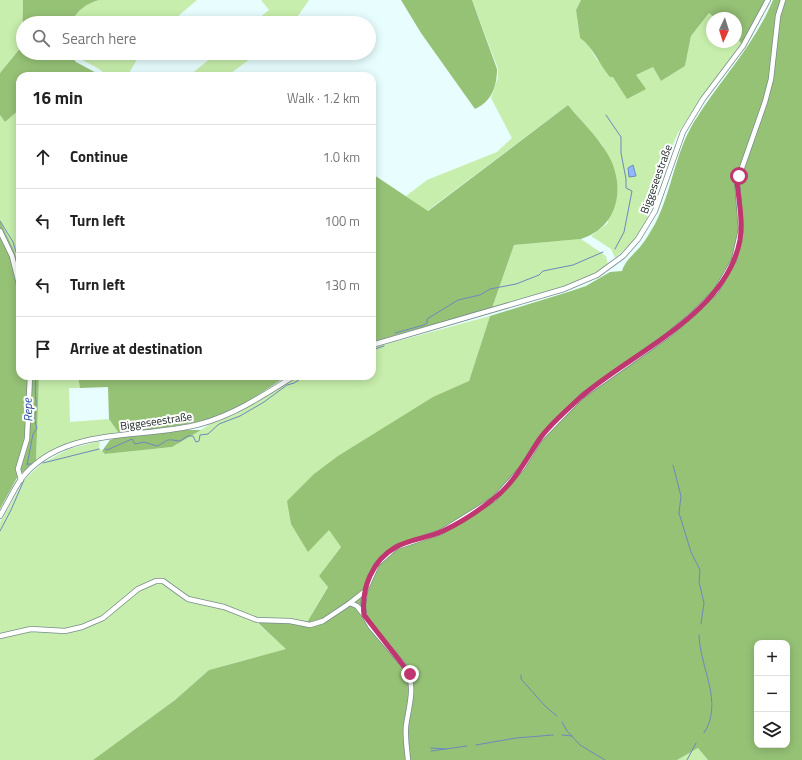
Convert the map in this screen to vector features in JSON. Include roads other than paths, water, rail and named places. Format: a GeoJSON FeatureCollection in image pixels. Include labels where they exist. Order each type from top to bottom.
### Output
{"type":"FeatureCollection","features":[{"type":"Feature","properties":{"kind":"street","name":"Biggeseestraße"},"geometry":{"type":"LineString","coordinates":[[376,344],[564,289],[597,275],[623,256],[641,234],[655,211],[683,132],[703,99],[743,46],[768,0]]}},
{"type":"Feature","properties":{"kind":"street"},"geometry":{"type":"LineString","coordinates":[[364,615],[363,605],[365,590],[377,564],[396,547],[441,532],[494,499],[522,468],[540,439],[582,396],[667,336],[716,292],[734,260],[739,242],[741,216],[737,182],[769,85],[778,16],[783,0]]}},
{"type":"Feature","properties":{"kind":"street"},"geometry":{"type":"LineString","coordinates":[[0,231],[12,256],[16,272]]}},
{"type":"Feature","properties":{"kind":"street"},"geometry":{"type":"LineString","coordinates":[[21,480],[18,469],[27,439],[30,380]]}},
{"type":"Feature","properties":{"kind":"street","name":"Biggeseestraße"},"geometry":{"type":"LineString","coordinates":[[0,516],[21,480],[44,458],[70,445],[102,438],[201,424],[246,406],[288,380]]}},
{"type":"Feature","properties":{"kind":"street"},"geometry":{"type":"LineString","coordinates":[[0,636],[25,630],[65,631],[93,623],[108,615],[138,589],[156,581],[163,582],[188,599],[224,607],[257,620],[290,621],[314,624],[323,621],[350,603],[365,590]]}},
{"type":"Feature","properties":{"kind":"street"},"geometry":{"type":"LineString","coordinates":[[350,603],[357,606],[410,674],[412,691],[406,732],[408,760]]}},
{"type":"Feature","properties":{"kind":"water"},"geometry":{"type":"Polygon","coordinates":[[[633,165],[636,176],[629,177],[628,168],[633,165]]]}},
{"type":"Feature","properties":{"kind":"waterway"},"geometry":{"type":"LineString","coordinates":[[606,115],[621,137],[621,153],[626,179],[626,188],[632,191],[624,232],[615,249]]}},
{"type":"Feature","properties":{"kind":"waterway","name":"Repe"},"geometry":{"type":"LineString","coordinates":[[0,221],[13,242],[16,252]]}},
{"type":"Feature","properties":{"kind":"waterway"},"geometry":{"type":"LineString","coordinates":[[395,333],[424,325],[427,323],[427,319],[458,300],[480,295],[490,289],[516,284],[539,275],[543,271],[573,265],[603,252]]}},
{"type":"Feature","properties":{"kind":"waterway"},"geometry":{"type":"LineString","coordinates":[[376,349],[384,346]]}},
{"type":"Feature","properties":{"kind":"waterway","name":"Repe"},"geometry":{"type":"LineString","coordinates":[[27,465],[33,434],[37,428],[35,418],[36,380]]}},
{"type":"Feature","properties":{"kind":"waterway"},"geometry":{"type":"LineString","coordinates":[[105,449],[107,450],[132,439],[135,444],[144,442],[157,446],[168,440],[180,441],[188,436],[193,436],[196,442],[199,441],[200,435],[208,434],[219,424],[240,416],[264,402],[287,385],[299,380]]}},
{"type":"Feature","properties":{"kind":"waterway"},"geometry":{"type":"LineString","coordinates":[[43,463],[99,449]]}},
{"type":"Feature","properties":{"kind":"waterway","name":"Repe"},"geometry":{"type":"LineString","coordinates":[[27,464],[32,464]]}},
{"type":"Feature","properties":{"kind":"waterway"},"geometry":{"type":"LineString","coordinates":[[673,465],[681,496],[679,513],[691,552],[700,570],[699,582],[704,603],[701,624]]}},
{"type":"Feature","properties":{"kind":"waterway","name":"Repe"},"geometry":{"type":"LineString","coordinates":[[0,531],[24,480]]}},
{"type":"Feature","properties":{"kind":"waterway"},"geometry":{"type":"LineString","coordinates":[[699,635],[700,648],[709,685],[712,709],[710,721],[704,733]]}},
{"type":"Feature","properties":{"kind":"waterway"},"geometry":{"type":"LineString","coordinates":[[521,675],[521,679],[545,706],[557,716]]}},
{"type":"Feature","properties":{"kind":"waterway"},"geometry":{"type":"LineString","coordinates":[[562,722],[567,731],[580,745],[605,760]]}},
{"type":"Feature","properties":{"kind":"waterway"},"geometry":{"type":"LineString","coordinates":[[476,745],[516,738],[553,735]]}},
{"type":"Feature","properties":{"kind":"waterway"},"geometry":{"type":"LineString","coordinates":[[562,735],[572,736]]}},
{"type":"Feature","properties":{"kind":"waterway"},"geometry":{"type":"LineString","coordinates":[[687,760],[696,743]]}},
{"type":"Feature","properties":{"kind":"waterway"},"geometry":{"type":"LineString","coordinates":[[431,751],[467,746]]}},
{"type":"Feature","properties":{"kind":"waterway"},"geometry":{"type":"LineString","coordinates":[[431,748],[446,749]]}}]}
